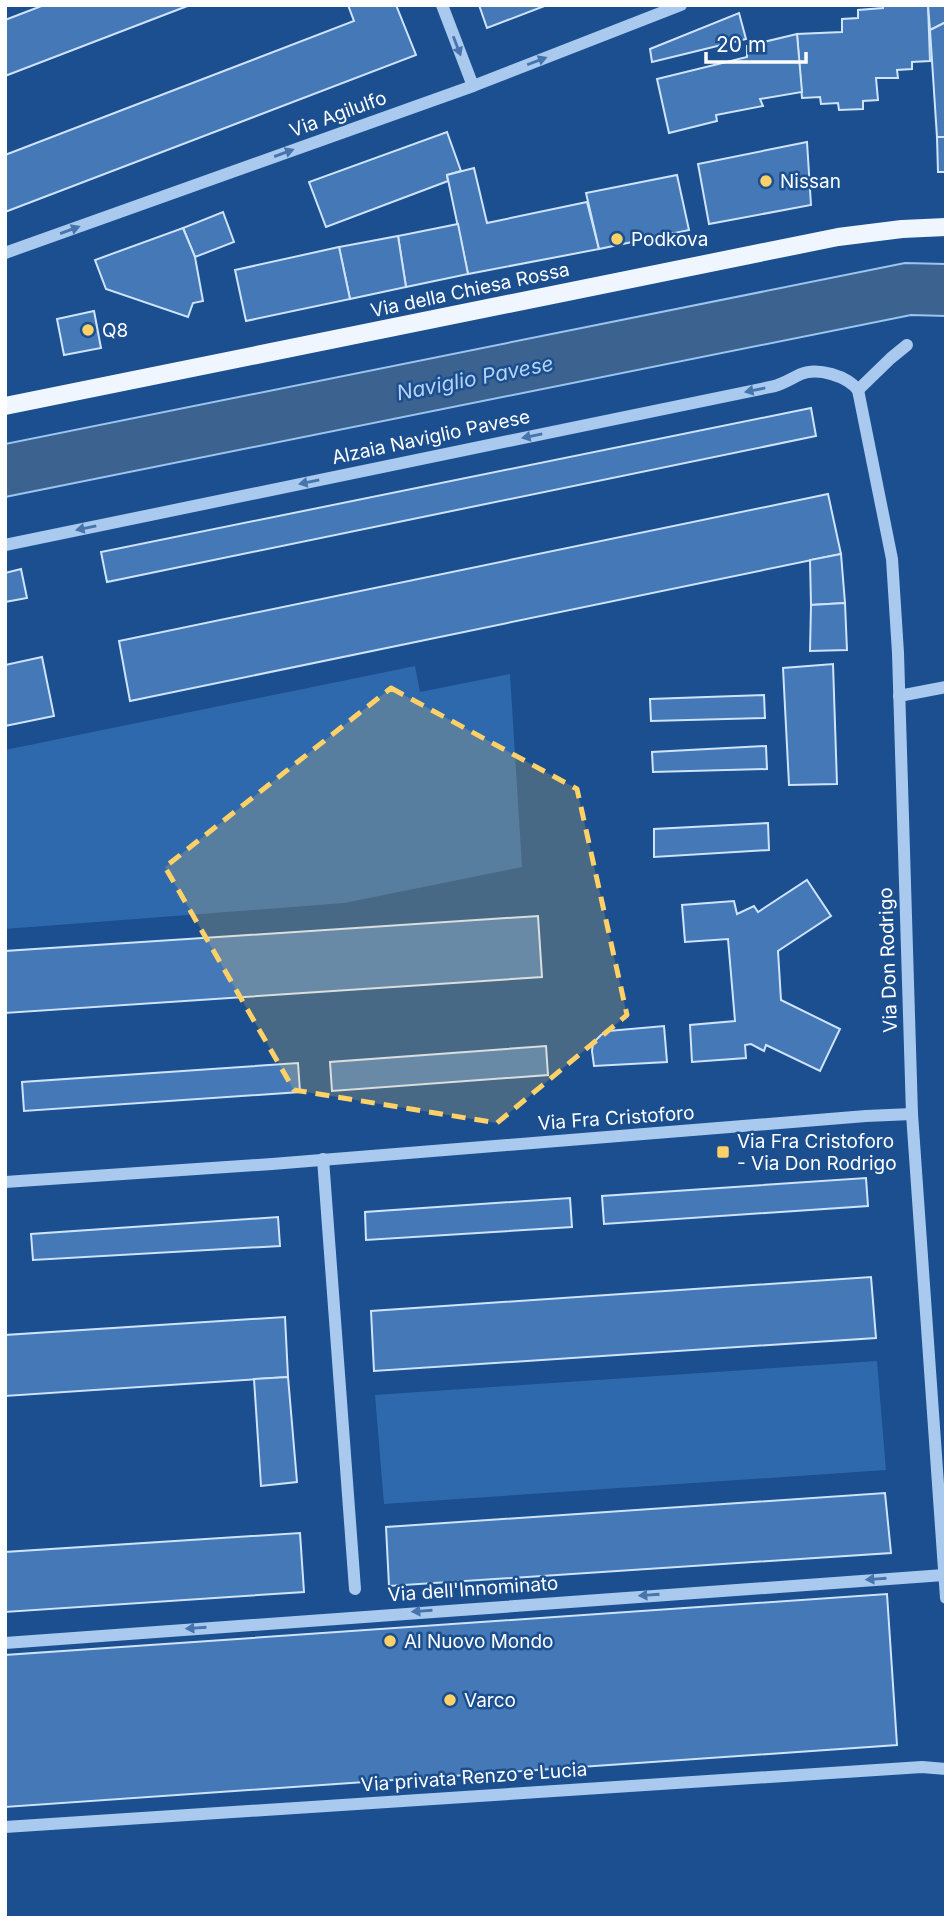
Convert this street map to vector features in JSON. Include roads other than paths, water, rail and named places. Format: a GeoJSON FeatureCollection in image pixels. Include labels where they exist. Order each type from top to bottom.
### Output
{"type":"FeatureCollection","features":[{"type":"Feature","properties":{"kind":"main road","name":"Via della Chiesa Rossa"},"geometry":{"type":"LineString","coordinates":[[5,406],[838,237],[901,229],[946,227]]}},
{"type":"Feature","properties":{"kind":"street"},"geometry":{"type":"LineString","coordinates":[[442,5],[473,86]]}},
{"type":"Feature","properties":{"kind":"street","name":"Via Agilulfo"},"geometry":{"type":"LineString","coordinates":[[5,253],[473,86],[681,5]]}},
{"type":"Feature","properties":{"kind":"street"},"geometry":{"type":"LineString","coordinates":[[858,390],[908,345]]}},
{"type":"Feature","properties":{"kind":"street","name":"Alzaia Naviglio Pavese"},"geometry":{"type":"LineString","coordinates":[[5,545],[775,386],[808,372],[831,374],[854,385],[858,390]]}},
{"type":"Feature","properties":{"kind":"street","name":"Via Don Rodrigo"},"geometry":{"type":"LineString","coordinates":[[858,390],[892,559],[912,1114],[946,1598]]}},
{"type":"Feature","properties":{"kind":"street"},"geometry":{"type":"LineString","coordinates":[[899,696],[946,687]]}},
{"type":"Feature","properties":{"kind":"street","name":"Via Fra Cristoforo"},"geometry":{"type":"LineString","coordinates":[[5,1182],[912,1114]]}},
{"type":"Feature","properties":{"kind":"street"},"geometry":{"type":"LineString","coordinates":[[323,1159],[355,1589]]}},
{"type":"Feature","properties":{"kind":"street","name":"Via dell'Innominato"},"geometry":{"type":"LineString","coordinates":[[5,1643],[944,1575]]}},
{"type":"Feature","properties":{"kind":"street","name":"Via privata Renzo e Lucia"},"geometry":{"type":"LineString","coordinates":[[5,1827],[922,1767],[946,1769]]}},
{"type":"Feature","properties":{"kind":"water","name":"Naviglio Pavese"},"geometry":{"type":"Polygon","coordinates":[[[905,263],[946,264],[946,316],[911,315],[5,497],[5,444],[905,263]]]}},
{"type":"Feature","properties":{"kind":"place","name":"Nissan"},"geometry":{"type":"Point","coordinates":[766,181]}},
{"type":"Feature","properties":{"kind":"place","name":"Podkova"},"geometry":{"type":"Point","coordinates":[617,239]}},
{"type":"Feature","properties":{"kind":"place","name":"Q8"},"geometry":{"type":"Point","coordinates":[88,330]}},
{"type":"Feature","properties":{"kind":"place","name":"Via Fra Cristoforo - Via Don Rodrigo"},"geometry":{"type":"Point","coordinates":[723,1152]}},
{"type":"Feature","properties":{"kind":"place","name":"Al Nuovo Mondo"},"geometry":{"type":"Point","coordinates":[390,1641]}},
{"type":"Feature","properties":{"kind":"place","name":"Varco"},"geometry":{"type":"Point","coordinates":[450,1700]}}]}
